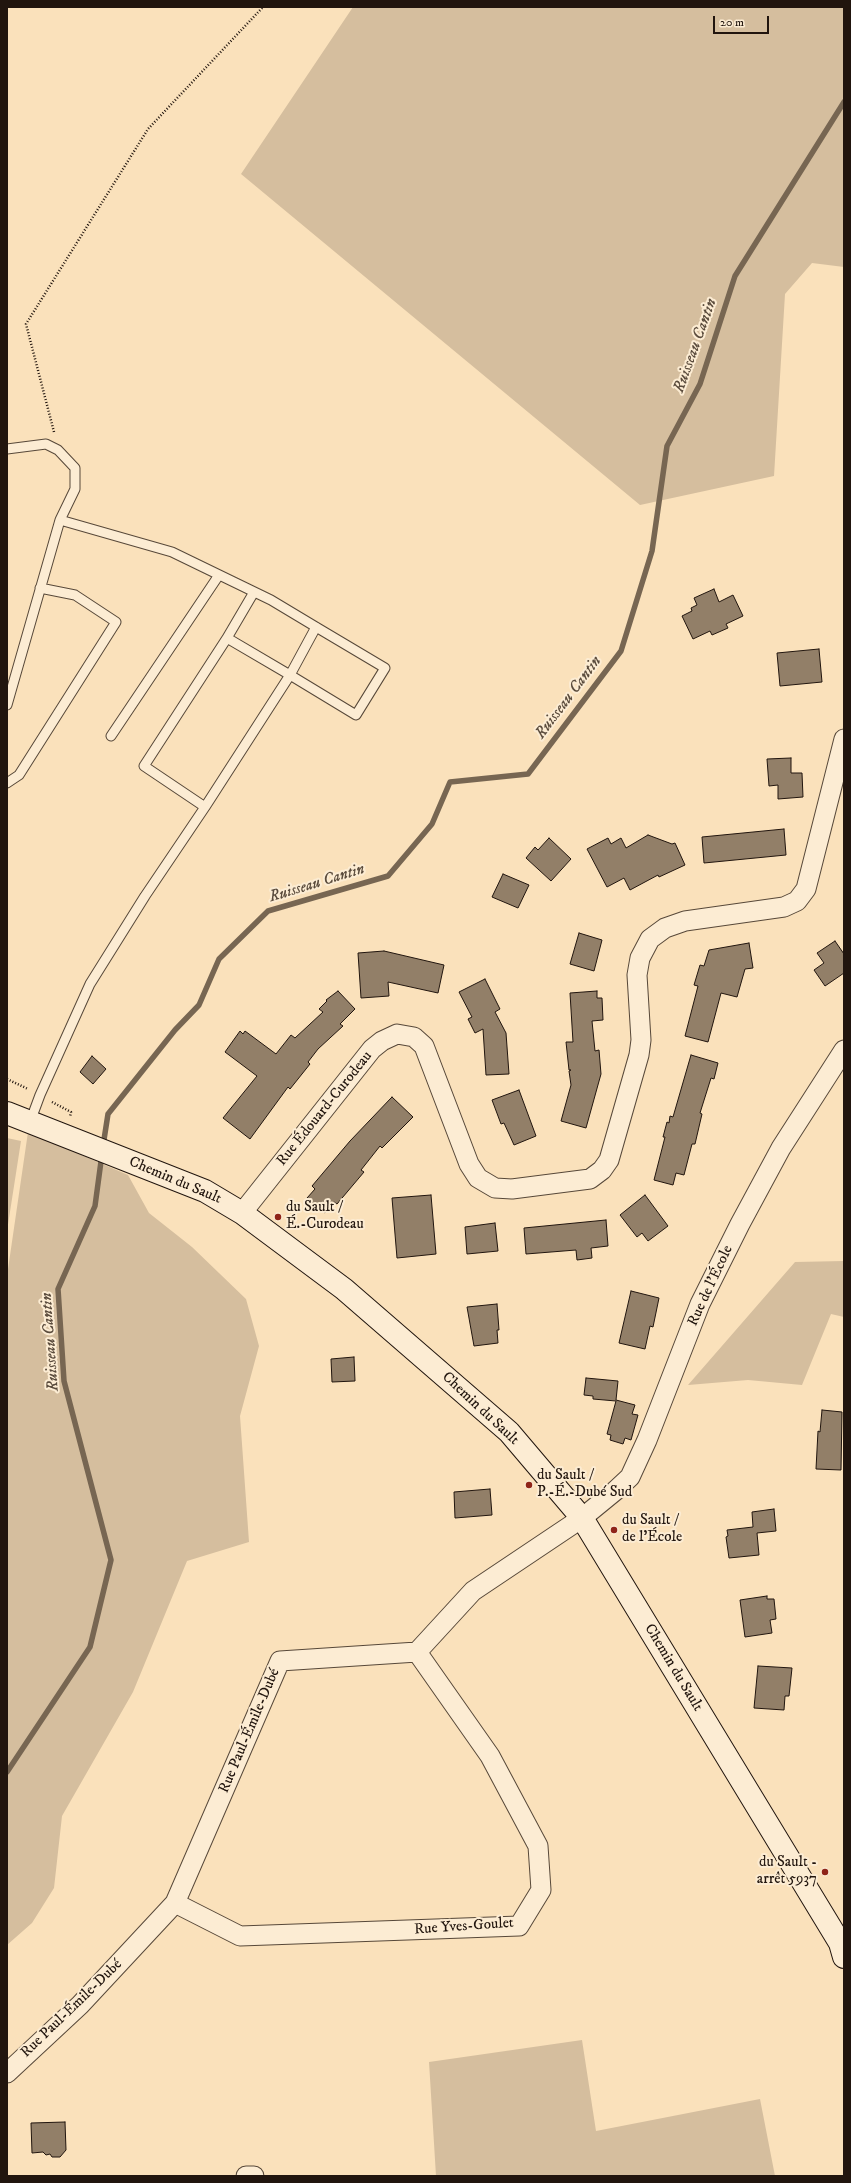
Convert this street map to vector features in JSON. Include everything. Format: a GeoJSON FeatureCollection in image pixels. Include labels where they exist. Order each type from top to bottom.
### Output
{"type":"FeatureCollection","features":[{"type":"Feature","properties":{"kind":"street","name":"Rue Édouard-Curodeau"},"geometry":{"type":"LineString","coordinates":[[242,1213],[372,1049],[382,1041],[397,1034],[414,1037],[424,1046],[469,1164],[478,1178],[495,1188],[512,1190],[590,1179],[602,1170],[609,1160],[639,1055],[641,1040],[637,975],[640,958],[650,939],[665,928],[685,921],[784,907],[797,900],[806,889],[844,739]]}},
{"type":"Feature","properties":{"kind":"street","name":"Rue de l'École"},"geometry":{"type":"LineString","coordinates":[[582,1518],[630,1477],[647,1440],[700,1304],[781,1148],[844,1050]]}},
{"type":"Feature","properties":{"kind":"street","name":"Chemin du Sault"},"geometry":{"type":"LineString","coordinates":[[7,1113],[205,1191],[242,1213],[344,1289],[509,1432],[582,1518],[840,1943],[844,1957]]}},
{"type":"Feature","properties":{"kind":"street"},"geometry":{"type":"LineString","coordinates":[[417,1652],[473,1591],[582,1518]]}},
{"type":"Feature","properties":{"kind":"street","name":"Rue Yves-Goulet"},"geometry":{"type":"LineString","coordinates":[[175,1903],[240,1936],[519,1926],[542,1890],[538,1846],[490,1756],[417,1652]]}},
{"type":"Feature","properties":{"kind":"street","name":"Rue Paul-Émile-Dubé"},"geometry":{"type":"LineString","coordinates":[[7,2073],[80,2005],[175,1903],[280,1661],[417,1652]]}},
{"type":"Feature","properties":{"kind":"street"},"geometry":{"type":"LineString","coordinates":[[246,2176],[254,2176]]}},
{"type":"Feature","properties":{"kind":"lane"},"geometry":{"type":"LineString","coordinates":[[7,449],[46,444],[58,450],[75,468],[75,489],[60,520],[7,705]]}},
{"type":"Feature","properties":{"kind":"lane"},"geometry":{"type":"LineString","coordinates":[[60,520],[172,552],[254,592],[385,668],[356,715],[227,638]]}},
{"type":"Feature","properties":{"kind":"lane"},"geometry":{"type":"LineString","coordinates":[[111,736],[218,574]]}},
{"type":"Feature","properties":{"kind":"lane"},"geometry":{"type":"LineString","coordinates":[[7,783],[19,775],[116,622],[75,594],[40,588]]}},
{"type":"Feature","properties":{"kind":"lane"},"geometry":{"type":"LineString","coordinates":[[205,807],[144,766],[227,638],[254,592]]}},
{"type":"Feature","properties":{"kind":"lane"},"geometry":{"type":"LineString","coordinates":[[30,1122],[90,984],[145,896],[205,807],[290,675],[316,627]]}},
{"type":"Feature","properties":{"kind":"path"},"geometry":{"type":"LineString","coordinates":[[58,450],[26,324],[148,129],[263,7]]}},
{"type":"Feature","properties":{"kind":"shaded area"},"geometry":{"type":"Polygon","coordinates":[[[353,7],[844,7],[844,267],[812,263],[785,294],[774,476],[640,505],[241,174],[353,7]]]}},
{"type":"Feature","properties":{"kind":"shaded area"},"geometry":{"type":"Polygon","coordinates":[[[28,1132],[128,1175],[149,1213],[192,1247],[246,1299],[259,1346],[240,1416],[249,1542],[187,1561],[133,1692],[62,1816],[54,1888],[32,1923],[7,1945],[7,1276],[28,1132]]]}},
{"type":"Feature","properties":{"kind":"shaded area"},"geometry":{"type":"Polygon","coordinates":[[[7,1138],[21,1141],[7,1231],[7,1138]]]}},
{"type":"Feature","properties":{"kind":"shaded area"},"geometry":{"type":"Polygon","coordinates":[[[844,1261],[844,1317],[831,1314],[802,1385],[748,1380],[688,1385],[795,1262],[844,1261]]]}},
{"type":"Feature","properties":{"kind":"shaded area"},"geometry":{"type":"Polygon","coordinates":[[[582,2040],[596,2131],[760,2099],[775,2176],[436,2176],[429,2062],[582,2040]]]}},
{"type":"Feature","properties":{"kind":"building"},"geometry":{"type":"Polygon","coordinates":[[[714,589],[719,602],[733,595],[743,616],[726,624],[728,628],[712,635],[710,631],[693,639],[682,616],[692,611],[691,608],[697,605],[694,598],[714,589]]]}},
{"type":"Feature","properties":{"kind":"building"},"geometry":{"type":"Polygon","coordinates":[[[819,649],[822,682],[780,686],[777,653],[819,649]]]}},
{"type":"Feature","properties":{"kind":"building"},"geometry":{"type":"Polygon","coordinates":[[[791,758],[791,773],[802,773],[803,797],[778,799],[778,785],[769,786],[767,759],[791,758]]]}},
{"type":"Feature","properties":{"kind":"building"},"geometry":{"type":"Polygon","coordinates":[[[784,829],[786,855],[704,863],[702,837],[784,829]]]}},
{"type":"Feature","properties":{"kind":"building"},"geometry":{"type":"Polygon","coordinates":[[[648,835],[672,844],[675,843],[685,865],[659,877],[658,875],[630,890],[624,878],[607,887],[587,849],[608,838],[611,844],[621,838],[626,848],[648,835]]]}},
{"type":"Feature","properties":{"kind":"building"},"geometry":{"type":"Polygon","coordinates":[[[549,838],[571,859],[551,881],[526,858],[535,847],[538,850],[549,838]]]}},
{"type":"Feature","properties":{"kind":"building"},"geometry":{"type":"Polygon","coordinates":[[[503,874],[529,885],[518,908],[492,897],[503,874]]]}},
{"type":"Feature","properties":{"kind":"building"},"geometry":{"type":"Polygon","coordinates":[[[579,933],[602,940],[594,971],[570,964],[579,933]]]}},
{"type":"Feature","properties":{"kind":"building"},"geometry":{"type":"Polygon","coordinates":[[[835,941],[844,954],[844,973],[825,986],[814,970],[824,963],[817,953],[835,941]]]}},
{"type":"Feature","properties":{"kind":"building"},"geometry":{"type":"Polygon","coordinates":[[[749,943],[753,968],[745,969],[737,997],[721,993],[708,1042],[685,1036],[698,986],[694,985],[700,965],[704,966],[709,950],[749,943]]]}},
{"type":"Feature","properties":{"kind":"building"},"geometry":{"type":"Polygon","coordinates":[[[384,951],[444,965],[438,993],[388,982],[389,996],[361,998],[358,953],[384,951]]]}},
{"type":"Feature","properties":{"kind":"building"},"geometry":{"type":"Polygon","coordinates":[[[485,979],[500,1009],[495,1012],[506,1033],[509,1074],[486,1075],[483,1029],[475,1033],[468,1019],[472,1017],[459,992],[485,979]]]}},
{"type":"Feature","properties":{"kind":"building"},"geometry":{"type":"Polygon","coordinates":[[[338,991],[355,1009],[340,1024],[343,1026],[318,1049],[308,1062],[310,1064],[290,1089],[288,1087],[250,1139],[223,1118],[257,1076],[225,1052],[240,1031],[243,1034],[245,1031],[276,1054],[291,1035],[295,1038],[323,1012],[319,1009],[327,1001],[326,1000],[338,991]]]}},
{"type":"Feature","properties":{"kind":"building"},"geometry":{"type":"Polygon","coordinates":[[[597,991],[597,998],[602,998],[603,1020],[592,1021],[595,1051],[599,1050],[601,1074],[586,1128],[561,1121],[571,1085],[569,1071],[571,1070],[569,1070],[566,1042],[573,1042],[570,993],[597,991]]]}},
{"type":"Feature","properties":{"kind":"building"},"geometry":{"type":"Polygon","coordinates":[[[691,1055],[718,1063],[714,1079],[711,1078],[700,1113],[702,1114],[695,1144],[692,1144],[684,1175],[676,1173],[673,1185],[654,1180],[665,1137],[663,1137],[667,1122],[669,1123],[670,1116],[673,1117],[691,1055]]]}},
{"type":"Feature","properties":{"kind":"building"},"geometry":{"type":"Polygon","coordinates":[[[92,1056],[106,1069],[93,1084],[80,1072],[92,1056]]]}},
{"type":"Feature","properties":{"kind":"building"},"geometry":{"type":"Polygon","coordinates":[[[519,1090],[536,1136],[514,1145],[504,1123],[501,1124],[492,1100],[519,1090]]]}},
{"type":"Feature","properties":{"kind":"building"},"geometry":{"type":"Polygon","coordinates":[[[392,1097],[413,1117],[382,1148],[380,1146],[361,1170],[364,1172],[337,1204],[334,1202],[325,1213],[307,1198],[315,1189],[312,1186],[350,1141],[392,1097]]]}},
{"type":"Feature","properties":{"kind":"building"},"geometry":{"type":"Polygon","coordinates":[[[431,1195],[436,1254],[397,1258],[392,1198],[431,1195]]]}},
{"type":"Feature","properties":{"kind":"building"},"geometry":{"type":"Polygon","coordinates":[[[645,1195],[668,1226],[648,1241],[642,1233],[637,1237],[620,1215],[645,1195]]]}},
{"type":"Feature","properties":{"kind":"building"},"geometry":{"type":"Polygon","coordinates":[[[606,1220],[608,1246],[591,1248],[592,1258],[577,1260],[576,1250],[526,1254],[524,1228],[606,1220]]]}},
{"type":"Feature","properties":{"kind":"building"},"geometry":{"type":"Polygon","coordinates":[[[495,1223],[498,1251],[467,1254],[465,1227],[495,1223]]]}},
{"type":"Feature","properties":{"kind":"building"},"geometry":{"type":"Polygon","coordinates":[[[631,1291],[659,1298],[653,1327],[650,1326],[645,1349],[619,1343],[631,1291]]]}},
{"type":"Feature","properties":{"kind":"building"},"geometry":{"type":"Polygon","coordinates":[[[497,1304],[499,1330],[497,1330],[498,1343],[474,1346],[467,1307],[497,1304]]]}},
{"type":"Feature","properties":{"kind":"building"},"geometry":{"type":"Polygon","coordinates":[[[354,1357],[355,1381],[332,1382],[331,1359],[354,1357]]]}},
{"type":"Feature","properties":{"kind":"building"},"geometry":{"type":"Polygon","coordinates":[[[586,1378],[618,1381],[616,1400],[635,1405],[632,1414],[638,1415],[631,1440],[625,1438],[623,1444],[610,1440],[611,1435],[607,1434],[616,1401],[593,1399],[593,1396],[584,1395],[586,1378]]]}},
{"type":"Feature","properties":{"kind":"building"},"geometry":{"type":"Polygon","coordinates":[[[822,1410],[842,1412],[841,1470],[816,1469],[818,1431],[820,1432],[822,1410]]]}},
{"type":"Feature","properties":{"kind":"building"},"geometry":{"type":"Polygon","coordinates":[[[490,1489],[492,1515],[455,1518],[454,1492],[490,1489]]]}},
{"type":"Feature","properties":{"kind":"building"},"geometry":{"type":"Polygon","coordinates":[[[774,1509],[776,1531],[757,1533],[759,1555],[729,1558],[726,1537],[728,1536],[727,1530],[753,1527],[752,1512],[774,1509]]]}},
{"type":"Feature","properties":{"kind":"building"},"geometry":{"type":"Polygon","coordinates":[[[767,1596],[767,1599],[774,1599],[776,1619],[770,1620],[772,1633],[745,1637],[740,1600],[767,1596]]]}},
{"type":"Feature","properties":{"kind":"building"},"geometry":{"type":"Polygon","coordinates":[[[758,1666],[792,1668],[789,1696],[785,1696],[784,1710],[754,1708],[758,1666]]]}},
{"type":"Feature","properties":{"kind":"building"},"geometry":{"type":"Polygon","coordinates":[[[65,2122],[66,2150],[60,2157],[52,2157],[50,2154],[46,2155],[43,2152],[32,2153],[31,2123],[65,2122]]]}},
{"type":"Feature","properties":{"kind":"waterway","name":"Ruisseau Cantin"},"geometry":{"type":"LineString","coordinates":[[103,1146],[108,1114],[175,1030],[199,1005],[219,959],[268,911],[388,876],[432,824],[450,782],[528,774],[621,651],[652,551],[667,446],[700,384],[735,276],[844,102]]}},
{"type":"Feature","properties":{"kind":"waterway","name":"Ruisseau Cantin"},"geometry":{"type":"LineString","coordinates":[[7,1772],[90,1647],[111,1560],[64,1381],[58,1289],[95,1206],[102,1154]]}},
{"type":"Feature","properties":{"kind":"place","name":"du Sault / É.-Curodeau"},"geometry":{"type":"Point","coordinates":[278,1217]}},
{"type":"Feature","properties":{"kind":"place","name":"du Sault / P.-É.-Dubé Sud"},"geometry":{"type":"Point","coordinates":[529,1485]}},
{"type":"Feature","properties":{"kind":"place","name":"du Sault / de l'École"},"geometry":{"type":"Point","coordinates":[614,1530]}},
{"type":"Feature","properties":{"kind":"place","name":"du Sault - arrêt 5937"},"geometry":{"type":"Point","coordinates":[825,1872]}}]}
